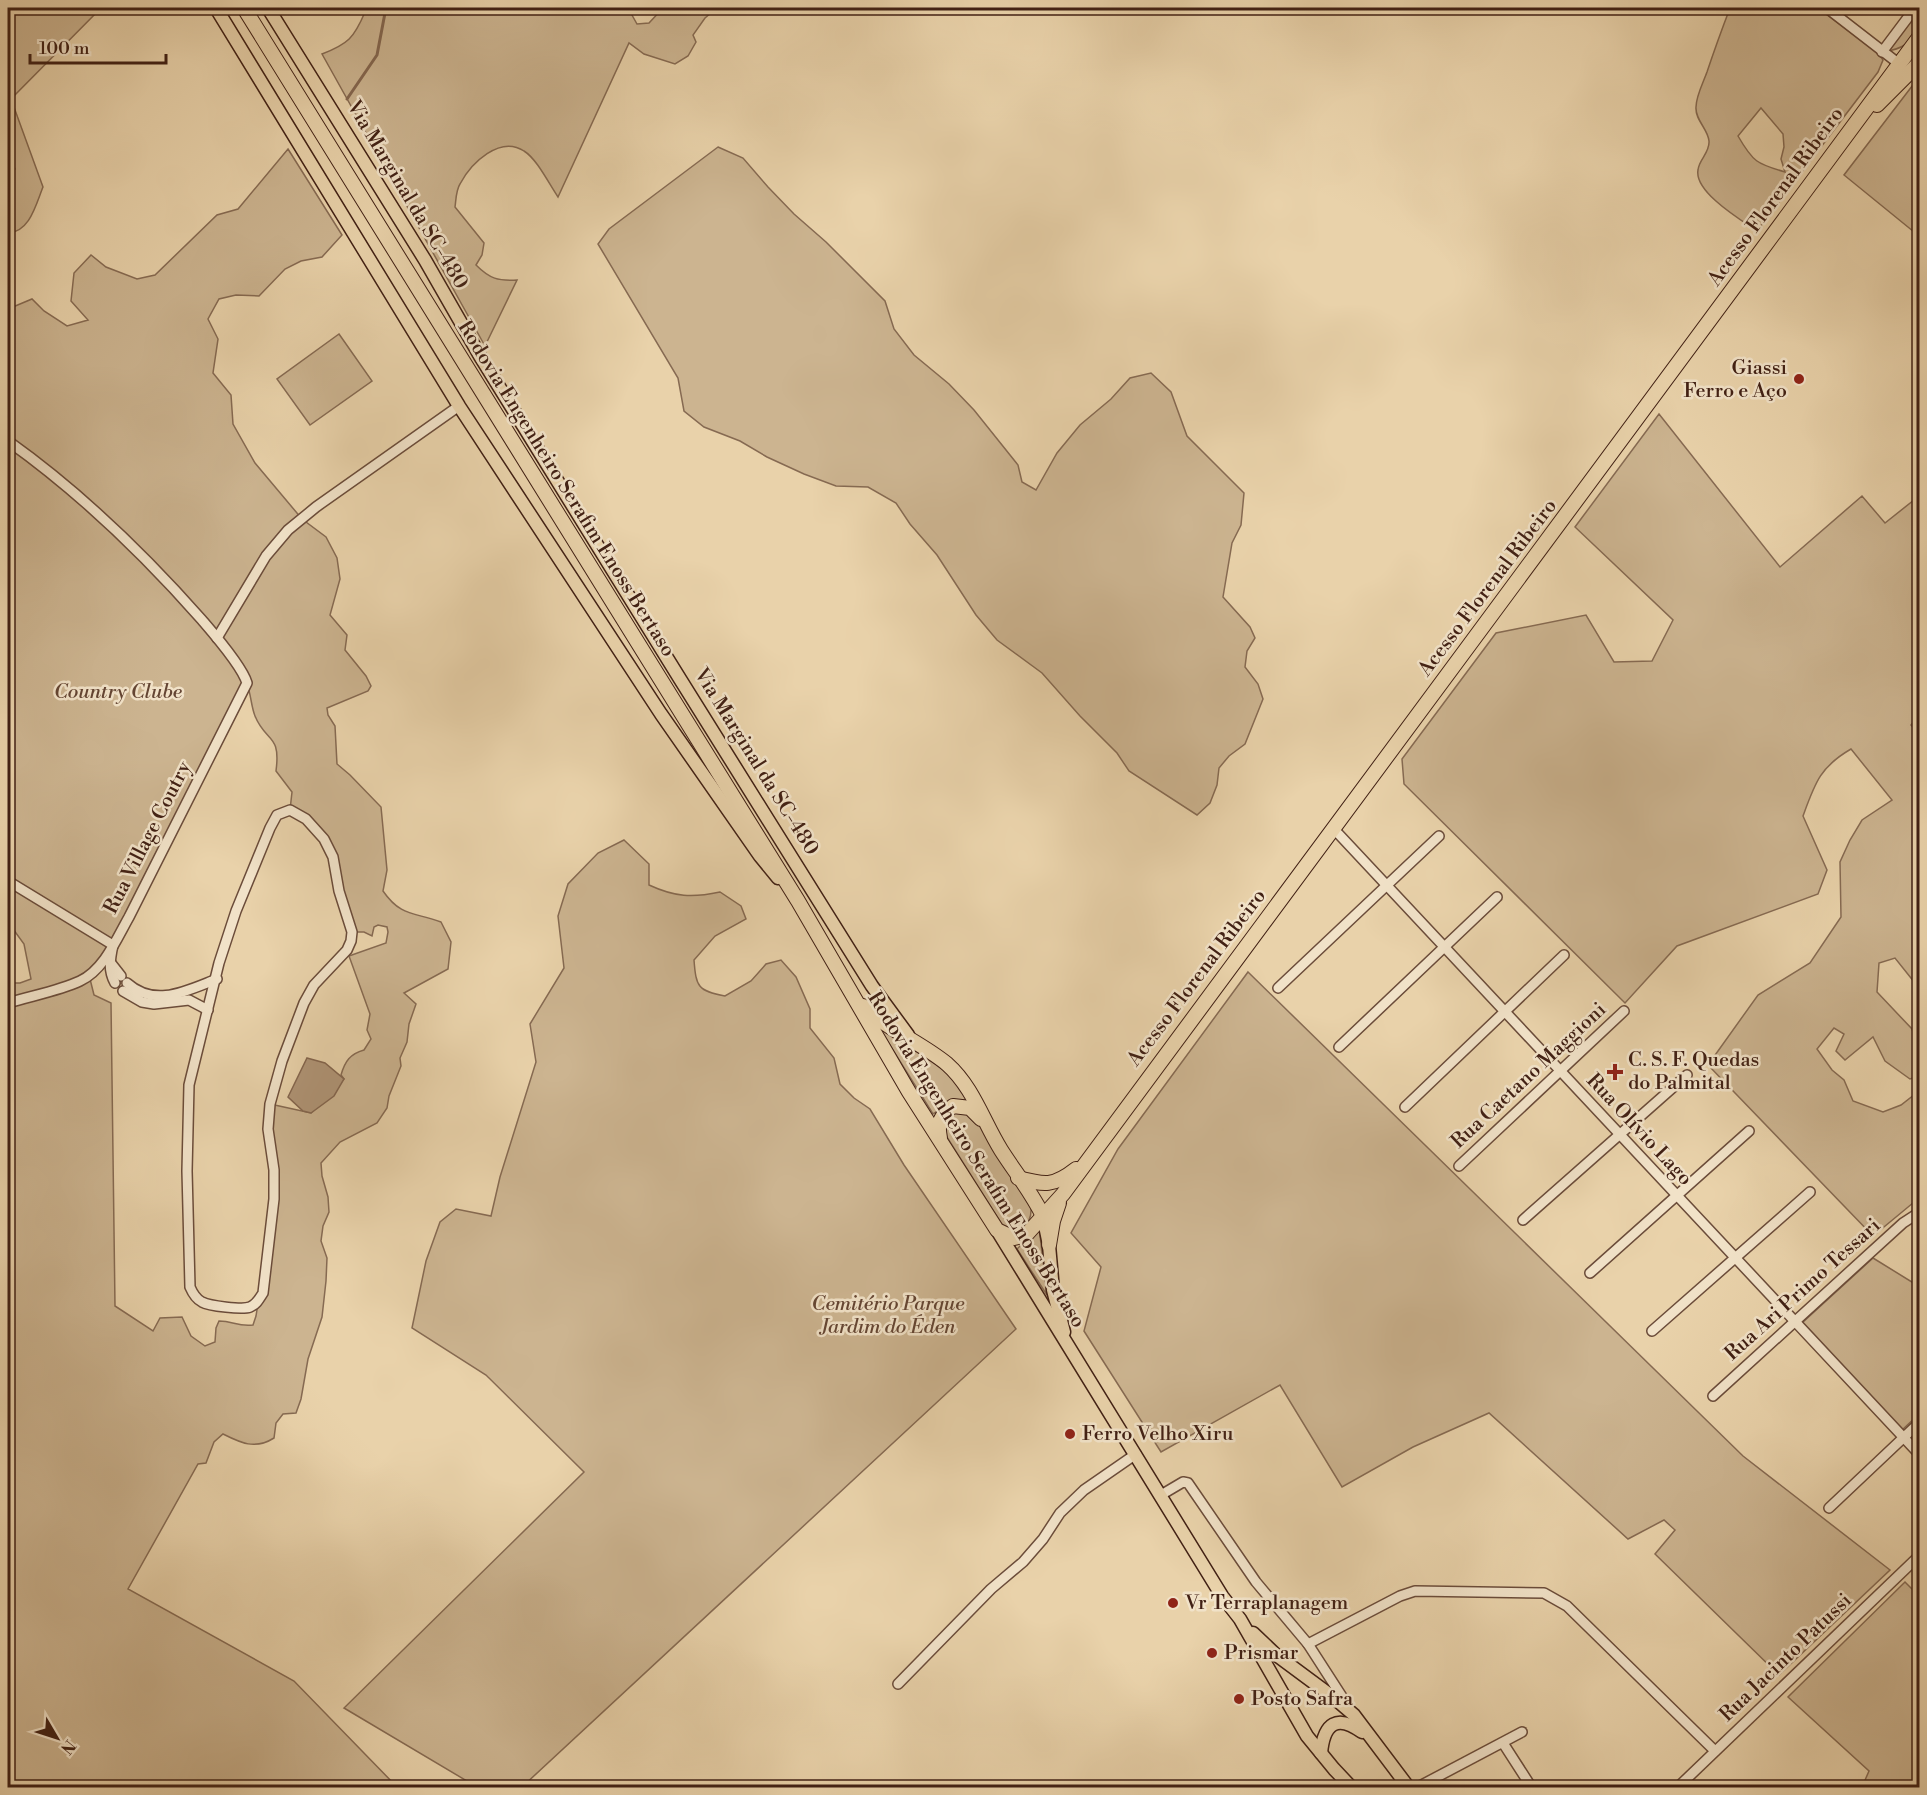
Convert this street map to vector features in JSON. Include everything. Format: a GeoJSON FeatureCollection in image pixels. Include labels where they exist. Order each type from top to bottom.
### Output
{"type":"FeatureCollection","features":[{"type":"Feature","properties":{"kind":"highway","name":"Rodovia Engenheiro Serafim Enoss Bertaso"},"geometry":{"type":"LineString","coordinates":[[244,8],[798,901],[909,1092],[997,1230]]}},
{"type":"Feature","properties":{"kind":"highway","name":"Acesso Florenal Ribeiro"},"geometry":{"type":"LineString","coordinates":[[997,1230],[1014,1238],[1021,1237],[1032,1230],[1063,1194],[1920,36]]}},
{"type":"Feature","properties":{"kind":"highway"},"geometry":{"type":"LineString","coordinates":[[1836,148],[1920,62]]}},
{"type":"Feature","properties":{"kind":"highway","name":"Rodovia Engenheiro Serafim Enoss Bertaso"},"geometry":{"type":"LineString","coordinates":[[851,994],[875,1018],[935,1055],[961,1079],[971,1092],[987,1126],[1018,1178],[1035,1200],[1043,1216]]}},
{"type":"Feature","properties":{"kind":"highway"},"geometry":{"type":"LineString","coordinates":[[941,1140],[938,1127],[940,1119],[953,1106],[970,1108],[987,1126]]}},
{"type":"Feature","properties":{"kind":"highway","name":"Acesso Florenal Ribeiro"},"geometry":{"type":"LineString","coordinates":[[1018,1178],[1050,1184],[1066,1177],[1085,1162]]}},
{"type":"Feature","properties":{"kind":"highway"},"geometry":{"type":"LineString","coordinates":[[1049,1245],[1053,1221],[1063,1194]]}},
{"type":"Feature","properties":{"kind":"main road"},"geometry":{"type":"LineString","coordinates":[[216,8],[459,406],[661,714],[760,856],[798,901]]}},
{"type":"Feature","properties":{"kind":"main road","name":"Via Marginal da SC-480"},"geometry":{"type":"LineString","coordinates":[[268,8],[425,260],[480,356],[872,986],[903,1030],[916,1042]]}},
{"type":"Feature","properties":{"kind":"main road","name":"Rodovia Engenheiro Serafim Enoss Bertaso"},"geometry":{"type":"LineString","coordinates":[[1043,1216],[1049,1245],[1053,1290],[1068,1347]]}},
{"type":"Feature","properties":{"kind":"main road","name":"Rodovia Engenheiro Serafim Enoss Bertaso"},"geometry":{"type":"LineString","coordinates":[[997,1230],[1222,1596],[1240,1619],[1275,1654],[1354,1715],[1409,1788]]}},
{"type":"Feature","properties":{"kind":"main road","name":"Rodovia Engenheiro Serafim Enoss Bertaso"},"geometry":{"type":"LineString","coordinates":[[1240,1619],[1307,1736],[1352,1788]]}},
{"type":"Feature","properties":{"kind":"main road"},"geometry":{"type":"LineString","coordinates":[[1321,1753],[1322,1742],[1333,1724],[1341,1721],[1354,1726],[1368,1736]]}},
{"type":"Feature","properties":{"kind":"street"},"geometry":{"type":"LineString","coordinates":[[1827,8],[1898,63]]}},
{"type":"Feature","properties":{"kind":"street"},"geometry":{"type":"LineString","coordinates":[[1882,52],[1915,8]]}},
{"type":"Feature","properties":{"kind":"street"},"geometry":{"type":"LineString","coordinates":[[8,441],[104,517],[155,567],[217,638],[266,556],[288,530],[316,507],[459,406]]}},
{"type":"Feature","properties":{"kind":"street","name":"Rua Village Coutry"},"geometry":{"type":"LineString","coordinates":[[8,1003],[81,981],[97,967],[113,945],[247,683],[217,638]]}},
{"type":"Feature","properties":{"kind":"street"},"geometry":{"type":"LineString","coordinates":[[285,810],[299,813],[324,839],[333,857],[339,891],[352,932],[347,950],[314,985],[304,1003],[282,1061],[270,1104],[268,1129],[274,1170],[274,1199],[263,1293],[257,1303],[248,1309],[201,1302],[190,1287],[187,1171],[189,1085],[208,1010],[236,911],[270,828],[277,815],[285,810]]}},
{"type":"Feature","properties":{"kind":"street","name":"Rua Olívio Lago"},"geometry":{"type":"LineString","coordinates":[[1333,828],[1920,1455]]}},
{"type":"Feature","properties":{"kind":"street"},"geometry":{"type":"LineString","coordinates":[[1278,988],[1440,836]]}},
{"type":"Feature","properties":{"kind":"street"},"geometry":{"type":"LineString","coordinates":[[8,881],[113,945],[110,962],[111,976],[142,1002],[154,1004],[189,1000],[208,1010]]}},
{"type":"Feature","properties":{"kind":"street"},"geometry":{"type":"LineString","coordinates":[[1339,1047],[1497,897]]}},
{"type":"Feature","properties":{"kind":"street"},"geometry":{"type":"LineString","coordinates":[[1405,1107],[1564,955]]}},
{"type":"Feature","properties":{"kind":"street"},"geometry":{"type":"LineString","coordinates":[[121,983],[144,995],[153,996],[192,989],[217,979]]}},
{"type":"Feature","properties":{"kind":"street","name":"Rua Caetano Maggioni"},"geometry":{"type":"LineString","coordinates":[[1459,1166],[1624,1011]]}},
{"type":"Feature","properties":{"kind":"street"},"geometry":{"type":"LineString","coordinates":[[1523,1220],[1687,1075]]}},
{"type":"Feature","properties":{"kind":"street"},"geometry":{"type":"LineString","coordinates":[[1590,1274],[1749,1131]]}},
{"type":"Feature","properties":{"kind":"street"},"geometry":{"type":"LineString","coordinates":[[1652,1331],[1810,1192]]}},
{"type":"Feature","properties":{"kind":"street","name":"Rua Ari Primo Tessari"},"geometry":{"type":"LineString","coordinates":[[1713,1395],[1903,1223],[1920,1212]]}},
{"type":"Feature","properties":{"kind":"street"},"geometry":{"type":"LineString","coordinates":[[1829,1508],[1920,1422]]}},
{"type":"Feature","properties":{"kind":"street"},"geometry":{"type":"LineString","coordinates":[[898,1684],[991,1589],[1023,1562],[1043,1539],[1060,1513],[1084,1490],[1136,1454]]}},
{"type":"Feature","properties":{"kind":"street"},"geometry":{"type":"LineString","coordinates":[[1161,1495],[1183,1482],[1188,1483],[1256,1582],[1308,1644],[1354,1715]]}},
{"type":"Feature","properties":{"kind":"street","name":"Rua Jacinto Patussi"},"geometry":{"type":"LineString","coordinates":[[1677,1788],[1920,1555]]}},
{"type":"Feature","properties":{"kind":"street"},"geometry":{"type":"LineString","coordinates":[[1308,1644],[1400,1596],[1415,1591],[1544,1593],[1567,1606],[1715,1751]]}},
{"type":"Feature","properties":{"kind":"street"},"geometry":{"type":"LineString","coordinates":[[1416,1788],[1522,1732]]}},
{"type":"Feature","properties":{"kind":"street"},"geometry":{"type":"LineString","coordinates":[[1503,1743],[1532,1788]]}},
{"type":"Feature","properties":{"kind":"green space"},"geometry":{"type":"Polygon","coordinates":[[[8,8],[101,8],[11,99],[43,187],[35,209],[27,222],[22,228],[8,233],[8,178],[15,169],[8,157],[8,8]]]}},
{"type":"Feature","properties":{"kind":"green space"},"geometry":{"type":"Polygon","coordinates":[[[388,8],[628,8],[637,24],[649,23],[663,8],[717,8],[705,18],[693,35],[696,42],[688,56],[675,64],[644,54],[629,43],[558,197],[534,160],[515,147],[505,146],[487,154],[465,176],[458,189],[455,207],[484,243],[482,255],[476,265],[495,278],[517,280],[485,346],[322,54],[349,39],[365,12],[385,13],[388,8]]]}},
{"type":"Feature","properties":{"kind":"green space"},"geometry":{"type":"Polygon","coordinates":[[[1730,8],[1818,8],[1879,54],[1883,60],[1878,72],[1757,231],[1730,213],[1711,196],[1703,187],[1698,170],[1708,149],[1709,141],[1697,116],[1696,103],[1730,8]],[[1761,108],[1738,136],[1757,161],[1785,172],[1781,159],[1784,147],[1783,134],[1761,108]]]}},
{"type":"Feature","properties":{"kind":"green space"},"geometry":{"type":"Polygon","coordinates":[[[1918,8],[1920,25],[1914,37],[1901,47],[1886,51],[1918,8]]]}},
{"type":"Feature","properties":{"kind":"green space"},"geometry":{"type":"Polygon","coordinates":[[[1919,77],[1919,236],[1844,175],[1919,77]]]}},
{"type":"Feature","properties":{"kind":"green space"},"geometry":{"type":"Polygon","coordinates":[[[718,147],[743,158],[794,214],[826,242],[885,301],[894,329],[914,355],[949,384],[974,410],[1018,465],[1022,482],[1036,490],[1057,453],[1080,425],[1111,399],[1130,378],[1151,373],[1171,392],[1187,436],[1244,493],[1241,525],[1232,543],[1223,597],[1250,627],[1255,638],[1247,651],[1245,667],[1258,684],[1263,699],[1245,744],[1229,756],[1219,768],[1217,785],[1210,803],[1197,815],[1129,771],[1117,753],[1042,673],[997,640],[976,615],[937,555],[910,524],[896,503],[868,487],[836,486],[804,474],[767,457],[740,441],[704,427],[684,411],[678,378],[598,244],[609,229],[718,147]]]}},
{"type":"Feature","properties":{"kind":"green space","name":"Country Clube"},"geometry":{"type":"Polygon","coordinates":[[[288,149],[342,235],[322,257],[301,261],[285,269],[259,296],[236,295],[219,299],[208,319],[218,339],[213,373],[231,395],[233,424],[255,463],[302,519],[326,537],[337,558],[340,579],[330,615],[347,635],[345,650],[366,676],[371,686],[368,691],[327,708],[328,715],[335,726],[337,764],[381,807],[387,870],[383,891],[402,910],[441,922],[451,942],[448,969],[404,993],[416,1004],[409,1024],[407,1042],[400,1058],[401,1066],[389,1096],[387,1108],[377,1123],[340,1142],[321,1163],[329,1212],[323,1226],[321,1241],[327,1258],[326,1281],[322,1317],[308,1359],[301,1399],[296,1413],[283,1414],[276,1423],[274,1438],[267,1442],[248,1444],[223,1434],[214,1442],[206,1463],[198,1464],[128,1589],[294,1681],[397,1787],[8,1787],[8,983],[20,983],[31,979],[24,944],[8,922],[8,309],[32,299],[44,311],[67,326],[88,320],[71,301],[74,273],[91,255],[106,267],[137,279],[155,275],[217,215],[238,209],[288,149]],[[247,684],[129,917],[89,975],[94,995],[111,1003],[115,1306],[153,1331],[160,1318],[182,1317],[191,1336],[205,1346],[215,1342],[219,1321],[253,1325],[256,1316],[274,1199],[270,1104],[311,1113],[344,1079],[341,1075],[349,1059],[364,1050],[371,1039],[367,1030],[370,1014],[349,956],[386,943],[388,932],[387,927],[378,925],[374,927],[372,936],[364,932],[352,932],[324,839],[290,810],[292,792],[276,771],[277,759],[274,744],[259,725],[247,684]]]}},
{"type":"Feature","properties":{"kind":"green space"},"geometry":{"type":"Polygon","coordinates":[[[339,334],[372,381],[310,425],[277,379],[339,334]]]}},
{"type":"Feature","properties":{"kind":"green space"},"geometry":{"type":"Polygon","coordinates":[[[1659,414],[1780,567],[1862,496],[1885,523],[1919,496],[1920,714],[1911,725],[1920,736],[1919,988],[1895,958],[1879,963],[1877,992],[1912,1029],[1919,1054],[1919,1076],[1910,1079],[1885,1061],[1873,1037],[1845,1060],[1836,1051],[1844,1034],[1834,1028],[1817,1049],[1832,1070],[1844,1080],[1853,1101],[1883,1112],[1901,1105],[1919,1091],[1919,1198],[1873,1236],[1708,1065],[1758,995],[1810,963],[1841,917],[1840,862],[1862,820],[1892,800],[1851,749],[1825,769],[1811,794],[1803,816],[1827,870],[1818,894],[1677,946],[1625,1003],[1404,784],[1402,759],[1496,633],[1586,615],[1614,662],[1652,661],[1673,620],[1575,527],[1659,414]]]}},
{"type":"Feature","properties":{"kind":"green space","name":"Cemitério Parque Jardim do Éden"},"geometry":{"type":"Polygon","coordinates":[[[624,840],[649,864],[649,885],[684,895],[720,892],[741,906],[746,919],[715,936],[694,960],[700,986],[709,992],[725,996],[751,981],[766,964],[781,960],[796,977],[810,1009],[810,1028],[834,1058],[840,1084],[870,1109],[904,1165],[1016,1329],[522,1787],[477,1787],[344,1708],[584,1472],[486,1375],[412,1328],[426,1261],[440,1222],[456,1209],[491,1216],[500,1177],[536,1062],[530,1024],[564,968],[558,916],[568,884],[598,853],[624,840]]]}},
{"type":"Feature","properties":{"kind":"green space"},"geometry":{"type":"Polygon","coordinates":[[[1248,972],[1743,1456],[1890,1570],[1779,1675],[1655,1554],[1675,1530],[1664,1520],[1628,1539],[1489,1413],[1413,1447],[1342,1487],[1280,1385],[1161,1452],[1084,1331],[1101,1267],[1071,1233],[1118,1149],[1248,972]]]}},
{"type":"Feature","properties":{"kind":"green space"},"geometry":{"type":"Polygon","coordinates":[[[883,1029],[942,1065],[971,1099],[953,1101],[933,1114],[881,1031],[883,1029]]]}},
{"type":"Feature","properties":{"kind":"green space"},"geometry":{"type":"Polygon","coordinates":[[[956,1112],[971,1114],[984,1130],[1031,1208],[1029,1219],[1023,1226],[1014,1229],[1003,1226],[945,1134],[947,1120],[956,1112]]]}},
{"type":"Feature","properties":{"kind":"green space"},"geometry":{"type":"Polygon","coordinates":[[[1039,1227],[1047,1295],[1017,1249],[1039,1227]]]}},
{"type":"Feature","properties":{"kind":"green space"},"geometry":{"type":"Polygon","coordinates":[[[1873,1258],[1920,1287],[1919,1414],[1900,1432],[1802,1323],[1873,1258]]]}},
{"type":"Feature","properties":{"kind":"green space"},"geometry":{"type":"Polygon","coordinates":[[[1905,1582],[1919,1596],[1919,1787],[1862,1787],[1869,1771],[1788,1697],[1905,1582]]]}},
{"type":"Feature","properties":{"kind":"shaded area"},"geometry":{"type":"Polygon","coordinates":[[[307,1058],[325,1063],[344,1079],[334,1096],[311,1113],[303,1111],[288,1097],[307,1058]]]}},
{"type":"Feature","properties":{"kind":"waterway"},"geometry":{"type":"LineString","coordinates":[[347,99],[377,55],[388,8]]}},
{"type":"Feature","properties":{"kind":"place","name":"Giassi Ferro e Aço"},"geometry":{"type":"Point","coordinates":[1799,379]}},
{"type":"Feature","properties":{"kind":"place","name":"C. S. F. Quedas do Palmital"},"geometry":{"type":"Point","coordinates":[1615,1072]}},
{"type":"Feature","properties":{"kind":"place","name":"Ferro Velho Xiru"},"geometry":{"type":"Point","coordinates":[1070,1434]}},
{"type":"Feature","properties":{"kind":"place","name":"Vr Terraplanagem"},"geometry":{"type":"Point","coordinates":[1173,1603]}},
{"type":"Feature","properties":{"kind":"place","name":"Prismar"},"geometry":{"type":"Point","coordinates":[1212,1653]}},
{"type":"Feature","properties":{"kind":"place","name":"Posto Safra"},"geometry":{"type":"Point","coordinates":[1239,1699]}}]}
